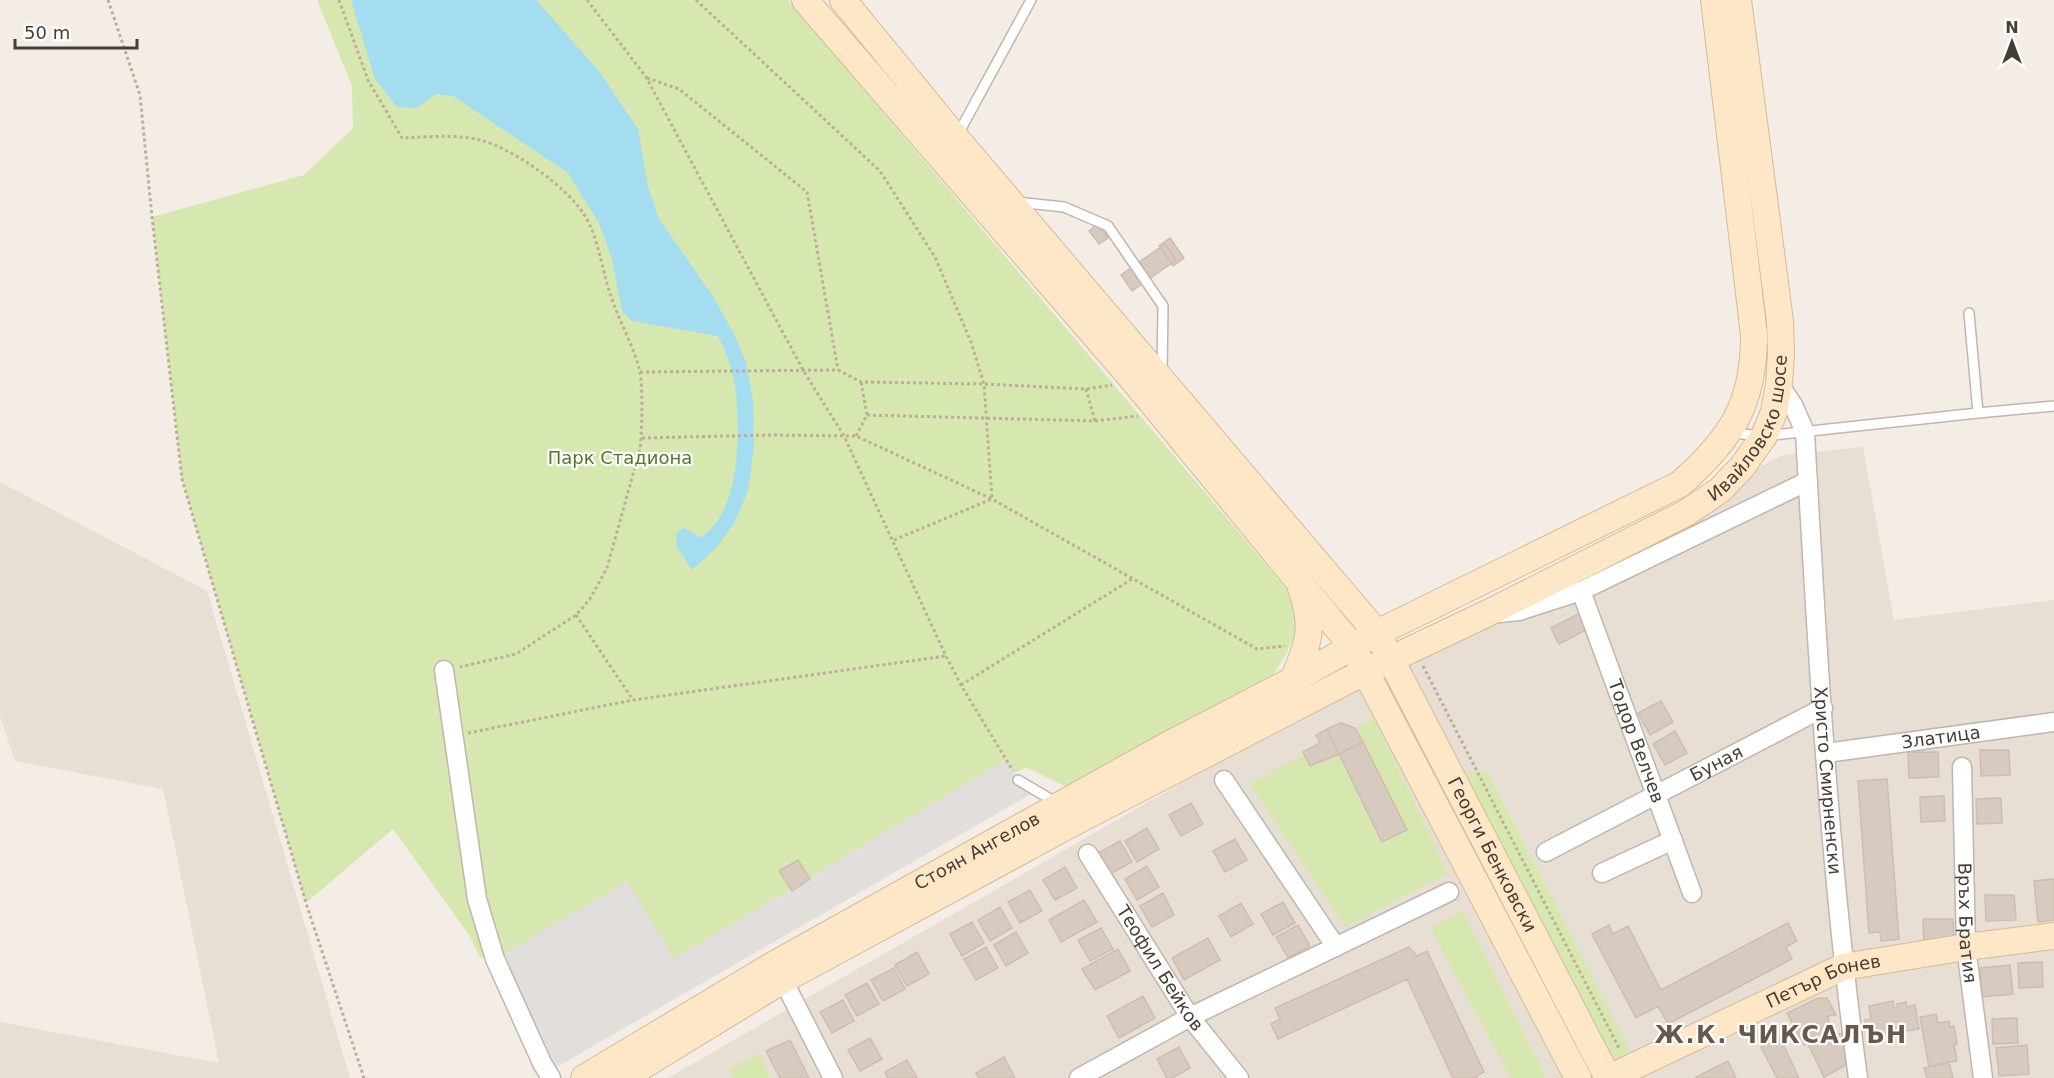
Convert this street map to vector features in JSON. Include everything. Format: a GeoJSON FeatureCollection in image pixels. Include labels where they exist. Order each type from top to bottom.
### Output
{"type":"FeatureCollection","features":[{"type":"Feature","properties":{"kind":"main road","name":"Георги Бенковски"},"geometry":{"type":"LineString","coordinates":[[805,0],[1134,381],[1352,646],[1578,1078]]}},
{"type":"Feature","properties":{"kind":"main road","name":"Георги Бенковски"},"geometry":{"type":"LineString","coordinates":[[843,0],[956,138],[1377,633],[1615,1075]]}},
{"type":"Feature","properties":{"kind":"main road","name":"Ивайловско шосе"},"geometry":{"type":"LineString","coordinates":[[1391,660],[1488,614],[1686,513],[1720,490],[1742,466],[1764,436],[1774,412],[1779,384],[1780,321],[1736,75],[1714,0]]}},
{"type":"Feature","properties":{"kind":"main road","name":"Ивайловско шосе"},"geometry":{"type":"LineString","coordinates":[[1377,633],[1680,484],[1705,462],[1729,433],[1751,382],[1754,361],[1736,75],[1738,0]]}},
{"type":"Feature","properties":{"kind":"main road"},"geometry":{"type":"LineString","coordinates":[[1293,680],[1311,628],[1307,604],[1297,578]]}},
{"type":"Feature","properties":{"kind":"main road","name":"Стоян Ангелов"},"geometry":{"type":"LineString","coordinates":[[584,1078],[773,965],[1059,804],[1377,633]]}},
{"type":"Feature","properties":{"kind":"main road","name":"Стоян Ангелов"},"geometry":{"type":"LineString","coordinates":[[623,1078],[783,980],[1071,824],[1391,660]]}},
{"type":"Feature","properties":{"kind":"main road","name":"Петър Бонев"},"geometry":{"type":"LineString","coordinates":[[1615,1075],[1843,967],[1966,947],[2054,936]]}},
{"type":"Feature","properties":{"kind":"street"},"geometry":{"type":"LineString","coordinates":[[1779,384],[1793,405],[1805,432]]}},
{"type":"Feature","properties":{"kind":"street","name":"Христо Смирненски"},"geometry":{"type":"LineString","coordinates":[[1805,432],[1843,967],[1858,1078]]}},
{"type":"Feature","properties":{"kind":"street"},"geometry":{"type":"LineString","coordinates":[[1488,614],[1519,611],[1581,591],[1808,481]]}},
{"type":"Feature","properties":{"kind":"street","name":"Тодор Велчев"},"geometry":{"type":"LineString","coordinates":[[1581,591],[1692,893]]}},
{"type":"Feature","properties":{"kind":"street"},"geometry":{"type":"LineString","coordinates":[[444,670],[477,899],[495,959],[551,1078]]}},
{"type":"Feature","properties":{"kind":"street","name":"Буная"},"geometry":{"type":"LineString","coordinates":[[1546,852],[1823,708]]}},
{"type":"Feature","properties":{"kind":"street","name":"Златица"},"geometry":{"type":"LineString","coordinates":[[1826,753],[2054,722]]}},
{"type":"Feature","properties":{"kind":"street","name":"Връх Братия"},"geometry":{"type":"LineString","coordinates":[[1962,767],[1966,947],[1983,1078]]}},
{"type":"Feature","properties":{"kind":"street"},"geometry":{"type":"LineString","coordinates":[[1224,780],[1336,947]]}},
{"type":"Feature","properties":{"kind":"street"},"geometry":{"type":"LineString","coordinates":[[1602,873],[1672,840]]}},
{"type":"Feature","properties":{"kind":"street","name":"Теофил Бейков"},"geometry":{"type":"LineString","coordinates":[[1088,854],[1190,1017],[1239,1078]]}},
{"type":"Feature","properties":{"kind":"street"},"geometry":{"type":"LineString","coordinates":[[1079,1078],[1190,1017],[1449,892]]}},
{"type":"Feature","properties":{"kind":"street"},"geometry":{"type":"LineString","coordinates":[[783,980],[833,1078]]}},
{"type":"Feature","properties":{"kind":"lane"},"geometry":{"type":"LineString","coordinates":[[956,138],[1031,0]]}},
{"type":"Feature","properties":{"kind":"lane"},"geometry":{"type":"LineString","coordinates":[[1010,202],[1064,207],[1108,226],[1163,306],[1162,380]]}},
{"type":"Feature","properties":{"kind":"lane"},"geometry":{"type":"LineString","coordinates":[[1969,313],[1978,412]]}},
{"type":"Feature","properties":{"kind":"lane"},"geometry":{"type":"LineString","coordinates":[[1729,433],[1764,436],[1978,412],[2054,406]]}},
{"type":"Feature","properties":{"kind":"lane"},"geometry":{"type":"LineString","coordinates":[[1018,780],[1059,804]]}},
{"type":"Feature","properties":{"kind":"path"},"geometry":{"type":"LineString","coordinates":[[108,0],[141,95],[152,217],[182,479],[306,903],[364,1078]]}},
{"type":"Feature","properties":{"kind":"path"},"geometry":{"type":"LineString","coordinates":[[586,0],[646,77],[802,369],[844,436],[946,656],[1018,780]]}},
{"type":"Feature","properties":{"kind":"path"},"geometry":{"type":"LineString","coordinates":[[696,0],[880,171],[935,257],[971,342],[984,384],[992,499]]}},
{"type":"Feature","properties":{"kind":"path"},"geometry":{"type":"LineString","coordinates":[[340,1],[368,80],[402,138],[446,137],[478,140],[505,149],[561,187],[585,217],[600,255],[611,296],[640,372],[642,438],[607,568],[590,599],[576,615],[516,654],[444,670]]}},
{"type":"Feature","properties":{"kind":"path"},"geometry":{"type":"LineString","coordinates":[[646,77],[679,89],[807,192],[838,370]]}},
{"type":"Feature","properties":{"kind":"path"},"geometry":{"type":"LineString","coordinates":[[640,372],[838,370],[861,382],[984,384],[1086,389],[1134,381]]}},
{"type":"Feature","properties":{"kind":"path"},"geometry":{"type":"LineString","coordinates":[[856,436],[867,415],[861,382]]}},
{"type":"Feature","properties":{"kind":"path"},"geometry":{"type":"LineString","coordinates":[[1086,389],[1095,421]]}},
{"type":"Feature","properties":{"kind":"path"},"geometry":{"type":"LineString","coordinates":[[867,415],[1095,421],[1161,414]]}},
{"type":"Feature","properties":{"kind":"path"},"geometry":{"type":"LineString","coordinates":[[642,438],[730,435],[856,436],[992,499],[1257,649],[1307,644]]}},
{"type":"Feature","properties":{"kind":"path"},"geometry":{"type":"LineString","coordinates":[[894,540],[992,499]]}},
{"type":"Feature","properties":{"kind":"path"},"geometry":{"type":"LineString","coordinates":[[961,685],[1132,579]]}},
{"type":"Feature","properties":{"kind":"path"},"geometry":{"type":"LineString","coordinates":[[576,615],[633,700]]}},
{"type":"Feature","properties":{"kind":"path"},"geometry":{"type":"LineString","coordinates":[[1414,650],[1615,1075]]}},
{"type":"Feature","properties":{"kind":"path"},"geometry":{"type":"LineString","coordinates":[[453,736],[633,700],[946,656]]}},
{"type":"Feature","properties":{"kind":"shaded area"},"geometry":{"type":"Polygon","coordinates":[[[1863,447],[1894,620],[2054,600],[2054,1078],[668,1078],[1362,679],[1391,660],[1783,455],[1863,447]]]}},
{"type":"Feature","properties":{"kind":"shaded area"},"geometry":{"type":"Polygon","coordinates":[[[0,482],[207,591],[350,1078],[0,1078],[0,1022],[219,1063],[163,789],[15,761],[0,716],[0,482]]]}},
{"type":"Feature","properties":{"kind":"shaded area"},"geometry":{"type":"Polygon","coordinates":[[[1007,759],[1018,780],[1036,791],[548,1072],[495,959],[627,881],[674,959],[1007,759]]]}},
{"type":"Feature","properties":{"kind":"green space","name":"Парк Стадиона"},"geometry":{"type":"Polygon","coordinates":[[[317,0],[788,0],[1297,601],[1298,629],[1269,681],[1066,787],[1026,767],[674,959],[480,957],[469,935],[393,829],[306,903],[182,479],[152,217],[304,175],[353,128],[352,86],[317,0]]]}},
{"type":"Feature","properties":{"kind":"green space"},"geometry":{"type":"Polygon","coordinates":[[[1374,718],[1448,874],[1345,927],[1250,784],[1374,718]]]}},
{"type":"Feature","properties":{"kind":"green space"},"geometry":{"type":"Polygon","coordinates":[[[1460,771],[1487,771],[1644,1078],[1618,1078],[1460,771]]]}},
{"type":"Feature","properties":{"kind":"green space"},"geometry":{"type":"Polygon","coordinates":[[[1463,911],[1546,1078],[1511,1078],[1430,928],[1463,911]]]}},
{"type":"Feature","properties":{"kind":"green space"},"geometry":{"type":"Polygon","coordinates":[[[759,1053],[771,1078],[734,1078],[729,1070],[759,1053]]]}},
{"type":"Feature","properties":{"kind":"water"},"geometry":{"type":"Polygon","coordinates":[[[351,0],[536,0],[598,70],[638,129],[648,186],[658,217],[714,298],[735,336],[746,363],[753,400],[754,446],[748,491],[734,523],[716,548],[692,570],[677,547],[676,534],[683,528],[694,533],[698,538],[713,527],[724,510],[736,467],[738,419],[734,380],[718,336],[632,321],[622,311],[612,259],[599,223],[568,173],[453,96],[436,94],[416,108],[397,107],[375,79],[351,0]]]}},
{"type":"Feature","properties":{"kind":"building"},"geometry":{"type":"Polygon","coordinates":[[[1098,224],[1108,238],[1099,244],[1089,231],[1098,224]]]}},
{"type":"Feature","properties":{"kind":"building"},"geometry":{"type":"Polygon","coordinates":[[[1170,238],[1184,258],[1173,266],[1159,246],[1170,238]]]}},
{"type":"Feature","properties":{"kind":"building"},"geometry":{"type":"Polygon","coordinates":[[[1165,244],[1176,260],[1132,291],[1121,275],[1165,244]]]}},
{"type":"Feature","properties":{"kind":"building"},"geometry":{"type":"Polygon","coordinates":[[[1580,613],[1588,629],[1559,644],[1551,628],[1580,613]]]}},
{"type":"Feature","properties":{"kind":"building"},"geometry":{"type":"Polygon","coordinates":[[[1661,701],[1673,722],[1650,735],[1638,713],[1661,701]]]}},
{"type":"Feature","properties":{"kind":"building"},"geometry":{"type":"Polygon","coordinates":[[[1341,723],[1355,728],[1363,742],[1339,754],[1327,729],[1341,723]]]}},
{"type":"Feature","properties":{"kind":"building"},"geometry":{"type":"Polygon","coordinates":[[[1327,729],[1339,754],[1310,766],[1303,752],[1320,743],[1316,735],[1327,729]]]}},
{"type":"Feature","properties":{"kind":"building"},"geometry":{"type":"Polygon","coordinates":[[[1675,731],[1687,753],[1665,765],[1653,744],[1675,731]]]}},
{"type":"Feature","properties":{"kind":"building"},"geometry":{"type":"Polygon","coordinates":[[[1363,742],[1407,830],[1382,842],[1339,754],[1363,742]]]}},
{"type":"Feature","properties":{"kind":"building"},"geometry":{"type":"Polygon","coordinates":[[[1980,750],[2009,750],[2010,775],[1981,776],[1980,750]]]}},
{"type":"Feature","properties":{"kind":"building"},"geometry":{"type":"Polygon","coordinates":[[[1908,752],[1938,752],[1939,777],[1909,778],[1908,752]]]}},
{"type":"Feature","properties":{"kind":"building"},"geometry":{"type":"Polygon","coordinates":[[[1887,779],[1899,939],[1881,941],[1880,932],[1869,933],[1858,781],[1887,779]]]}},
{"type":"Feature","properties":{"kind":"building"},"geometry":{"type":"Polygon","coordinates":[[[1944,796],[1945,821],[1921,822],[1920,797],[1944,796]]]}},
{"type":"Feature","properties":{"kind":"building"},"geometry":{"type":"Polygon","coordinates":[[[2001,798],[2002,823],[1977,824],[1976,799],[2001,798]]]}},
{"type":"Feature","properties":{"kind":"building"},"geometry":{"type":"Polygon","coordinates":[[[1191,803],[1203,824],[1181,836],[1169,815],[1191,803]]]}},
{"type":"Feature","properties":{"kind":"building"},"geometry":{"type":"Polygon","coordinates":[[[1147,828],[1159,849],[1137,862],[1125,841],[1147,828]]]}},
{"type":"Feature","properties":{"kind":"building"},"geometry":{"type":"Polygon","coordinates":[[[1235,839],[1247,860],[1225,872],[1213,851],[1235,839]]]}},
{"type":"Feature","properties":{"kind":"building"},"geometry":{"type":"Polygon","coordinates":[[[1120,841],[1132,862],[1110,874],[1098,853],[1120,841]]]}},
{"type":"Feature","properties":{"kind":"building"},"geometry":{"type":"Polygon","coordinates":[[[798,860],[810,879],[792,891],[779,871],[798,860]]]}},
{"type":"Feature","properties":{"kind":"building"},"geometry":{"type":"Polygon","coordinates":[[[1147,866],[1159,887],[1137,900],[1125,879],[1147,866]]]}},
{"type":"Feature","properties":{"kind":"building"},"geometry":{"type":"Polygon","coordinates":[[[1065,867],[1077,888],[1055,900],[1043,880],[1065,867]]]}},
{"type":"Feature","properties":{"kind":"building"},"geometry":{"type":"Polygon","coordinates":[[[2054,879],[2054,920],[2038,922],[2034,881],[2054,879]]]}},
{"type":"Feature","properties":{"kind":"building"},"geometry":{"type":"Polygon","coordinates":[[[1030,890],[1042,911],[1020,923],[1008,902],[1030,890]]]}},
{"type":"Feature","properties":{"kind":"building"},"geometry":{"type":"Polygon","coordinates":[[[1163,893],[1174,915],[1152,927],[1140,906],[1163,893]]]}},
{"type":"Feature","properties":{"kind":"building"},"geometry":{"type":"Polygon","coordinates":[[[1985,895],[2014,895],[2016,920],[1986,921],[1985,895]]]}},
{"type":"Feature","properties":{"kind":"building"},"geometry":{"type":"Polygon","coordinates":[[[1084,900],[1097,922],[1061,942],[1049,920],[1084,900]]]}},
{"type":"Feature","properties":{"kind":"building"},"geometry":{"type":"Polygon","coordinates":[[[1283,902],[1295,923],[1273,935],[1261,914],[1283,902]]]}},
{"type":"Feature","properties":{"kind":"building"},"geometry":{"type":"Polygon","coordinates":[[[1241,903],[1253,924],[1231,937],[1219,916],[1241,903]]]}},
{"type":"Feature","properties":{"kind":"building"},"geometry":{"type":"Polygon","coordinates":[[[1000,907],[1012,928],[990,941],[978,920],[1000,907]]]}},
{"type":"Feature","properties":{"kind":"building"},"geometry":{"type":"Polygon","coordinates":[[[1923,919],[1953,919],[1954,944],[1924,945],[1923,919]]]}},
{"type":"Feature","properties":{"kind":"building"},"geometry":{"type":"Polygon","coordinates":[[[972,922],[984,943],[962,956],[950,934],[972,922]]]}},
{"type":"Feature","properties":{"kind":"building"},"geometry":{"type":"Polygon","coordinates":[[[1788,923],[1797,941],[1786,947],[1792,959],[1668,1024],[1658,1006],[1636,1018],[1592,934],[1609,925],[1613,934],[1628,926],[1661,990],[1788,923]]]}},
{"type":"Feature","properties":{"kind":"building"},"geometry":{"type":"Polygon","coordinates":[[[1298,925],[1310,946],[1288,958],[1276,937],[1298,925]]]}},
{"type":"Feature","properties":{"kind":"building"},"geometry":{"type":"Polygon","coordinates":[[[1101,928],[1113,949],[1090,961],[1078,940],[1101,928]]]}},
{"type":"Feature","properties":{"kind":"building"},"geometry":{"type":"Polygon","coordinates":[[[1016,932],[1028,953],[1006,966],[994,945],[1016,932]]]}},
{"type":"Feature","properties":{"kind":"building"},"geometry":{"type":"Polygon","coordinates":[[[1208,938],[1220,960],[1184,980],[1172,958],[1208,938]]]}},
{"type":"Feature","properties":{"kind":"building"},"geometry":{"type":"Polygon","coordinates":[[[986,947],[998,968],[976,980],[964,959],[986,947]]]}},
{"type":"Feature","properties":{"kind":"building"},"geometry":{"type":"Polygon","coordinates":[[[1409,947],[1417,956],[1427,951],[1484,1072],[1476,1076],[1477,1078],[1453,1078],[1407,979],[1278,1039],[1271,1024],[1280,1019],[1275,1008],[1409,947]]]}},
{"type":"Feature","properties":{"kind":"building"},"geometry":{"type":"Polygon","coordinates":[[[1118,949],[1130,971],[1095,990],[1082,969],[1118,949]]]}},
{"type":"Feature","properties":{"kind":"building"},"geometry":{"type":"Polygon","coordinates":[[[917,952],[929,974],[907,986],[895,965],[917,952]]]}},
{"type":"Feature","properties":{"kind":"building"},"geometry":{"type":"Polygon","coordinates":[[[2042,962],[2043,987],[2019,988],[2018,963],[2042,962]]]}},
{"type":"Feature","properties":{"kind":"building"},"geometry":{"type":"Polygon","coordinates":[[[2010,965],[2013,994],[1982,997],[1980,968],[2010,965]]]}},
{"type":"Feature","properties":{"kind":"building"},"geometry":{"type":"Polygon","coordinates":[[[894,968],[905,989],[883,1001],[871,980],[894,968]]]}},
{"type":"Feature","properties":{"kind":"building"},"geometry":{"type":"Polygon","coordinates":[[[867,983],[879,1004],[857,1016],[845,995],[867,983]]]}},
{"type":"Feature","properties":{"kind":"building"},"geometry":{"type":"Polygon","coordinates":[[[1143,996],[1155,1018],[1119,1038],[1107,1016],[1143,996]]]}},
{"type":"Feature","properties":{"kind":"building"},"geometry":{"type":"Polygon","coordinates":[[[1818,998],[1827,998],[1836,1015],[1828,1016],[1831,1034],[1804,1045],[1787,1013],[1818,998]]]}},
{"type":"Feature","properties":{"kind":"building"},"geometry":{"type":"Polygon","coordinates":[[[843,1000],[854,1021],[832,1033],[820,1012],[843,1000]]]}},
{"type":"Feature","properties":{"kind":"building"},"geometry":{"type":"Polygon","coordinates":[[[1893,1001],[1894,1008],[1898,1007],[1897,1004],[1906,1002],[1907,1007],[1915,1005],[1919,1029],[1868,1038],[1865,1020],[1871,1019],[1869,1006],[1893,1001]]]}},
{"type":"Feature","properties":{"kind":"building"},"geometry":{"type":"Polygon","coordinates":[[[1936,1014],[1938,1023],[1949,1021],[1950,1027],[1954,1026],[1957,1061],[1929,1067],[1920,1017],[1936,1014]]]}},
{"type":"Feature","properties":{"kind":"building"},"geometry":{"type":"Polygon","coordinates":[[[2017,1018],[2018,1043],[1993,1044],[1992,1019],[2017,1018]]]}},
{"type":"Feature","properties":{"kind":"building"},"geometry":{"type":"Polygon","coordinates":[[[1831,1034],[1843,1034],[1846,1065],[1824,1077],[1808,1044],[1831,1034]]]}},
{"type":"Feature","properties":{"kind":"building"},"geometry":{"type":"Polygon","coordinates":[[[870,1038],[882,1059],[860,1071],[848,1050],[870,1038]]]}},
{"type":"Feature","properties":{"kind":"building"},"geometry":{"type":"Polygon","coordinates":[[[1780,1038],[1799,1078],[1777,1078],[1761,1047],[1780,1038]]]}},
{"type":"Feature","properties":{"kind":"building"},"geometry":{"type":"Polygon","coordinates":[[[790,1040],[809,1078],[780,1078],[766,1051],[790,1040]]]}},
{"type":"Feature","properties":{"kind":"building"},"geometry":{"type":"Polygon","coordinates":[[[2027,1045],[2029,1074],[1999,1076],[1996,1048],[2027,1045]]]}},
{"type":"Feature","properties":{"kind":"building"},"geometry":{"type":"Polygon","coordinates":[[[1179,1047],[1190,1068],[1172,1078],[1167,1078],[1157,1059],[1179,1047]]]}},
{"type":"Feature","properties":{"kind":"building"},"geometry":{"type":"Polygon","coordinates":[[[1004,1057],[1015,1078],[979,1078],[976,1073],[1004,1057]]]}},
{"type":"Feature","properties":{"kind":"building"},"geometry":{"type":"Polygon","coordinates":[[[907,1060],[917,1078],[888,1078],[885,1072],[907,1060]]]}},
{"type":"Feature","properties":{"kind":"building"},"geometry":{"type":"Polygon","coordinates":[[[1728,1061],[1736,1078],[1696,1078],[1696,1077],[1728,1061]]]}},
{"type":"Feature","properties":{"kind":"building"},"geometry":{"type":"Polygon","coordinates":[[[1949,1062],[1953,1078],[1927,1078],[1924,1068],[1949,1062]]]}},
{"type":"Feature","properties":{"kind":"district","name":"Ж.К. ЧИКСАЛЪН"},"geometry":{"type":"Point","coordinates":[1781,1035]}}]}
